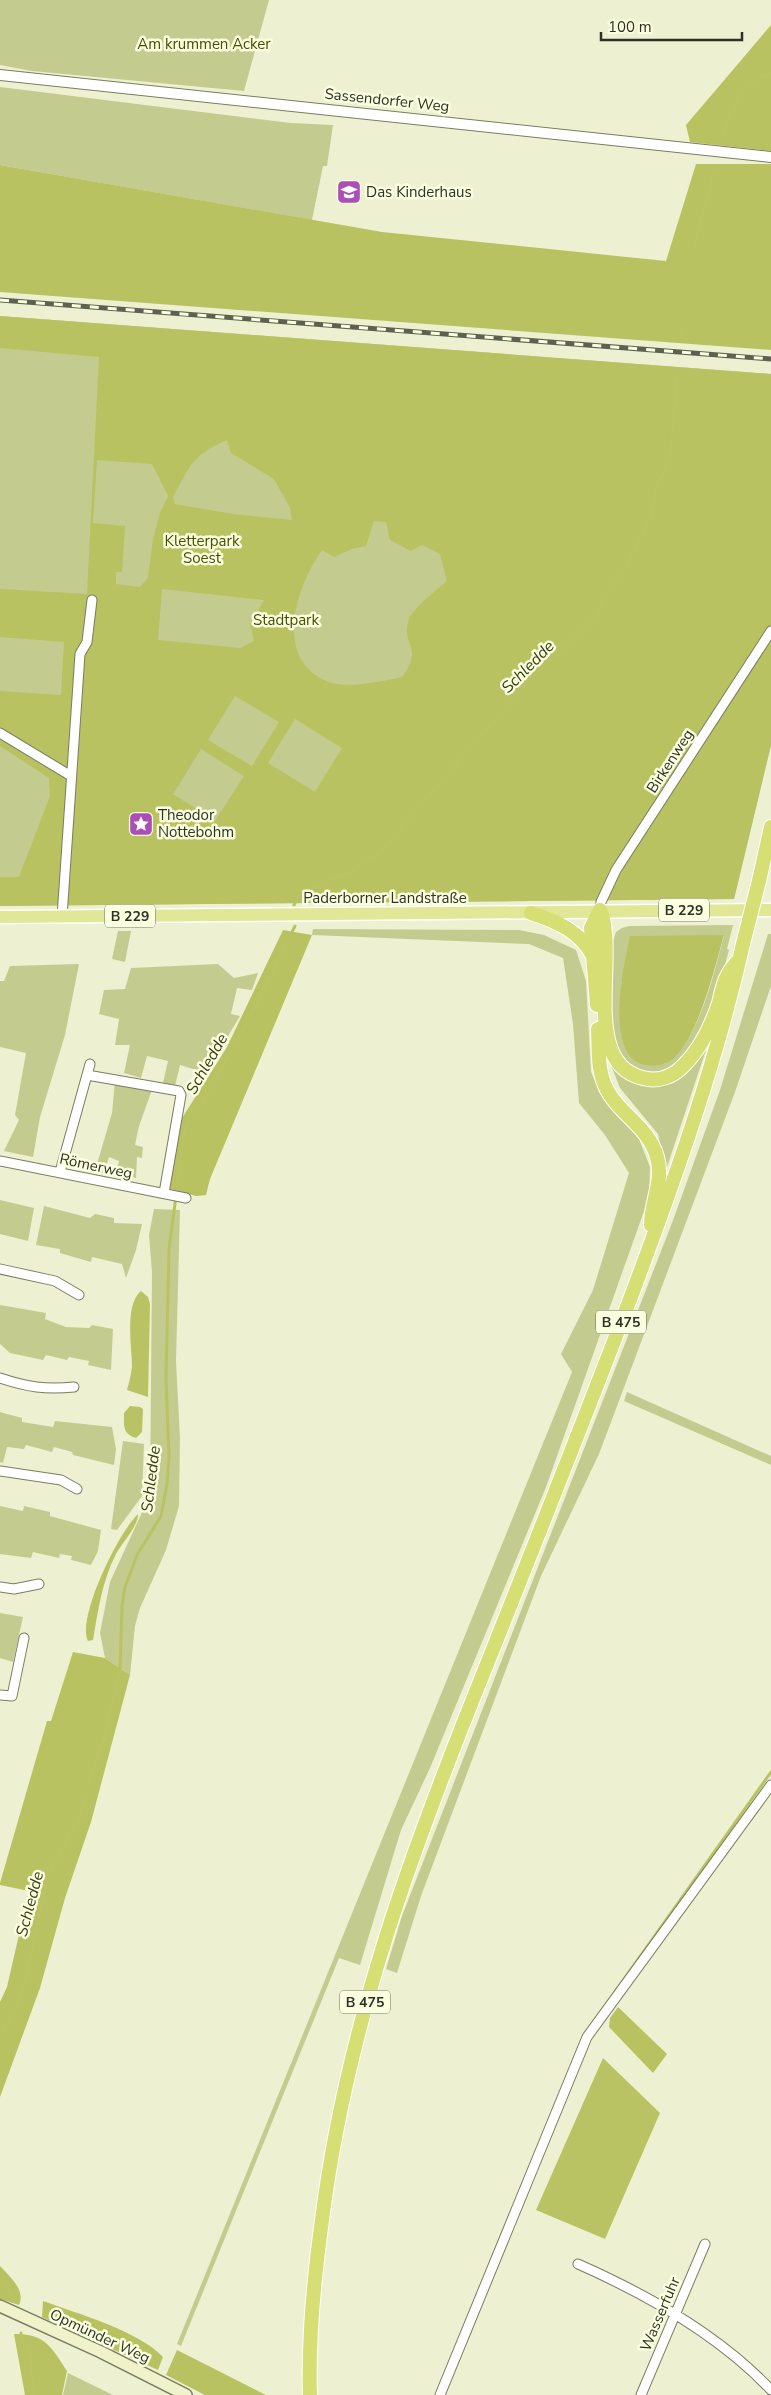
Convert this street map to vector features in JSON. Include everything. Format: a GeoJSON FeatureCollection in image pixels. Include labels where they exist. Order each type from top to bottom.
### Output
{"type":"FeatureCollection","features":[{"type":"Feature","properties":{"kind":"highway","name":"B 475"},"geometry":{"type":"LineString","coordinates":[[310,2395],[310,2339],[313,2285],[334,2134],[347,2074],[380,1953],[451,1754],[588,1408],[653,1237],[704,1092],[744,944],[768,847],[771,827]]}},
{"type":"Feature","properties":{"kind":"highway"},"geometry":{"type":"LineString","coordinates":[[600,910],[591,928],[600,1065],[604,1082],[611,1097],[646,1133],[657,1157],[659,1176],[651,1219],[653,1237]]}},
{"type":"Feature","properties":{"kind":"highway"},"geometry":{"type":"LineString","coordinates":[[600,910],[605,927],[608,1044],[618,1064],[635,1076],[654,1080],[665,1078],[679,1070],[688,1061],[712,1021],[726,974],[740,958]]}},
{"type":"Feature","properties":{"kind":"highway"},"geometry":{"type":"LineString","coordinates":[[531,912],[555,921],[575,933],[585,943],[593,957]]}},
{"type":"Feature","properties":{"kind":"main road","name":"Paderborner Landstraße"},"geometry":{"type":"LineString","coordinates":[[0,917],[600,910],[771,910]]}},
{"type":"Feature","properties":{"kind":"main road","name":"Opmünder Weg"},"geometry":{"type":"LineString","coordinates":[[0,2306],[109,2356],[186,2395]]}},
{"type":"Feature","properties":{"kind":"street","name":"Sassendorfer Weg"},"geometry":{"type":"LineString","coordinates":[[0,74],[771,157]]}},
{"type":"Feature","properties":{"kind":"street"},"geometry":{"type":"LineString","coordinates":[[62,917],[70,776],[80,654],[87,642],[92,600]]}},
{"type":"Feature","properties":{"kind":"street","name":"Birkenweg"},"geometry":{"type":"LineString","coordinates":[[600,910],[601,902],[616,870],[771,631]]}},
{"type":"Feature","properties":{"kind":"street"},"geometry":{"type":"LineString","coordinates":[[0,733],[70,776]]}},
{"type":"Feature","properties":{"kind":"street"},"geometry":{"type":"LineString","coordinates":[[60,1172],[90,1064]]}},
{"type":"Feature","properties":{"kind":"street"},"geometry":{"type":"LineString","coordinates":[[87,1074],[179,1091],[181,1096],[164,1193]]}},
{"type":"Feature","properties":{"kind":"street","name":"Römerweg"},"geometry":{"type":"LineString","coordinates":[[0,1161],[186,1198]]}},
{"type":"Feature","properties":{"kind":"street"},"geometry":{"type":"LineString","coordinates":[[0,1269],[55,1280],[80,1296]]}},
{"type":"Feature","properties":{"kind":"street"},"geometry":{"type":"LineString","coordinates":[[0,1378],[24,1386],[51,1390],[74,1387]]}},
{"type":"Feature","properties":{"kind":"street"},"geometry":{"type":"LineString","coordinates":[[0,1471],[61,1480],[77,1489]]}},
{"type":"Feature","properties":{"kind":"street"},"geometry":{"type":"LineString","coordinates":[[0,1586],[14,1589],[39,1584]]}},
{"type":"Feature","properties":{"kind":"street"},"geometry":{"type":"LineString","coordinates":[[0,1695],[12,1696],[24,1638]]}},
{"type":"Feature","properties":{"kind":"street"},"geometry":{"type":"LineString","coordinates":[[440,2395],[587,2037],[771,1784]]}},
{"type":"Feature","properties":{"kind":"street","name":"Wasserfuhr"},"geometry":{"type":"LineString","coordinates":[[641,2395],[705,2244]]}},
{"type":"Feature","properties":{"kind":"street"},"geometry":{"type":"LineString","coordinates":[[578,2264],[614,2280],[675,2314],[755,2373],[771,2390]]}},
{"type":"Feature","properties":{"kind":"green space","name":"Am krummen Acker"},"geometry":{"type":"Polygon","coordinates":[[[0,0],[269,0],[244,91],[32,71],[0,65],[0,0]]]}},
{"type":"Feature","properties":{"kind":"green space"},"geometry":{"type":"Polygon","coordinates":[[[771,25],[771,151],[690,142],[686,125],[771,25]]]}},
{"type":"Feature","properties":{"kind":"green space"},"geometry":{"type":"Polygon","coordinates":[[[0,87],[291,123],[333,125],[327,166],[323,166],[312,220],[0,165],[0,87]]]}},
{"type":"Feature","properties":{"kind":"green space"},"geometry":{"type":"Polygon","coordinates":[[[696,164],[771,164],[771,350],[0,292],[0,165],[382,232],[666,261],[696,164]]]}},
{"type":"Feature","properties":{"kind":"green space","name":"Stadtpark"},"geometry":{"type":"Polygon","coordinates":[[[0,316],[771,374],[771,745],[734,899],[0,906],[0,316]]]}},
{"type":"Feature","properties":{"kind":"green space","name":"Stadtpark"},"geometry":{"type":"Polygon","coordinates":[[[0,316],[771,374],[771,745],[734,899],[0,906],[0,877],[19,877],[50,796],[49,778],[0,746],[0,691],[61,695],[64,642],[0,637],[0,589],[87,594],[99,357],[0,348],[0,316]],[[227,440],[215,445],[199,456],[188,469],[173,497],[175,504],[233,514],[292,520],[290,508],[274,479],[231,453],[227,440]],[[97,460],[93,523],[125,526],[122,572],[116,572],[116,584],[140,587],[148,578],[153,539],[160,513],[168,496],[152,464],[97,460]],[[374,521],[366,546],[352,549],[334,557],[322,550],[304,582],[294,620],[294,638],[299,655],[309,670],[334,684],[364,684],[402,677],[412,659],[407,635],[409,619],[420,605],[447,581],[440,554],[422,545],[411,551],[390,540],[386,522],[374,521]],[[162,589],[158,640],[240,648],[254,641],[250,624],[264,600],[162,589]],[[235,696],[208,740],[252,766],[279,722],[235,696]],[[295,719],[268,763],[315,792],[342,748],[295,719]],[[201,749],[173,794],[215,821],[244,776],[201,749]]]}},
{"type":"Feature","properties":{"kind":"green space"},"geometry":{"type":"Polygon","coordinates":[[[733,925],[727,949],[729,950],[716,998],[690,1052],[668,1072],[642,1074],[620,1059],[611,1034],[613,941],[616,932],[629,926],[733,925]],[[724,936],[621,983],[623,1043],[664,1064],[676,1053],[687,1040],[696,1024],[710,988],[724,936]]]}},
{"type":"Feature","properties":{"kind":"green space"},"geometry":{"type":"Polygon","coordinates":[[[313,929],[519,930],[544,935],[576,950],[586,981],[591,1072],[604,1100],[639,1139],[650,1167],[649,1197],[546,1487],[430,1768],[401,1830],[360,1965],[339,1958],[181,2346],[177,2344],[572,1372],[561,1354],[593,1290],[629,1173],[605,1135],[579,1103],[573,1024],[563,958],[529,944],[312,935],[313,929]]]}},
{"type":"Feature","properties":{"kind":"green space"},"geometry":{"type":"Polygon","coordinates":[[[283,930],[312,935],[210,1179],[206,1195],[196,1196],[170,1189],[177,1126],[227,1047],[283,930]]]}},
{"type":"Feature","properties":{"kind":"green space"},"geometry":{"type":"Polygon","coordinates":[[[118,931],[131,931],[125,962],[112,959],[118,931]]]}},
{"type":"Feature","properties":{"kind":"green space"},"geometry":{"type":"Polygon","coordinates":[[[768,934],[771,934],[771,986],[735,1092],[599,1454],[541,1576],[421,1896],[397,1973],[386,1969],[402,1916],[672,1223],[720,1090],[768,934]]]}},
{"type":"Feature","properties":{"kind":"green space"},"geometry":{"type":"Polygon","coordinates":[[[724,935],[699,1017],[683,1047],[674,1058],[660,1065],[645,1065],[632,1058],[624,1045],[620,1028],[621,987],[630,936],[724,935]]]}},
{"type":"Feature","properties":{"kind":"green space"},"geometry":{"type":"Polygon","coordinates":[[[79,964],[65,1035],[40,1117],[33,1157],[4,1151],[19,1120],[15,1115],[26,1053],[0,1047],[0,981],[4,981],[10,966],[79,964]]]}},
{"type":"Feature","properties":{"kind":"green space"},"geometry":{"type":"Polygon","coordinates":[[[218,964],[234,978],[258,973],[252,990],[237,988],[231,1014],[240,1016],[206,1073],[180,1065],[175,1086],[163,1083],[168,1061],[147,1056],[141,1078],[124,1073],[130,1045],[115,1045],[119,1019],[99,1014],[104,990],[125,989],[131,968],[218,964]]]}},
{"type":"Feature","properties":{"kind":"green space"},"geometry":{"type":"Polygon","coordinates":[[[709,1041],[666,1170],[658,1134],[620,1088],[609,1060],[623,1076],[632,1082],[641,1085],[660,1086],[670,1083],[689,1071],[695,1065],[709,1041]]]}},
{"type":"Feature","properties":{"kind":"green space"},"geometry":{"type":"Polygon","coordinates":[[[115,1081],[153,1087],[139,1126],[135,1145],[143,1147],[142,1158],[137,1157],[136,1178],[116,1173],[119,1161],[109,1157],[104,1173],[74,1167],[76,1160],[97,1164],[112,1113],[115,1081]]]}},
{"type":"Feature","properties":{"kind":"green space"},"geometry":{"type":"Polygon","coordinates":[[[0,1200],[34,1208],[28,1241],[0,1234],[0,1200]]]}},
{"type":"Feature","properties":{"kind":"green space"},"geometry":{"type":"Polygon","coordinates":[[[44,1206],[90,1218],[95,1214],[114,1218],[114,1223],[142,1224],[136,1250],[126,1278],[122,1264],[92,1257],[91,1262],[60,1253],[60,1249],[36,1245],[44,1206]]]}},
{"type":"Feature","properties":{"kind":"green space"},"geometry":{"type":"Polygon","coordinates":[[[154,1209],[180,1210],[176,1361],[180,1438],[179,1506],[166,1550],[140,1608],[135,1626],[130,1675],[105,1658],[100,1633],[110,1582],[150,1495],[152,1272],[149,1235],[154,1209]]]}},
{"type":"Feature","properties":{"kind":"green space"},"geometry":{"type":"Polygon","coordinates":[[[0,1305],[46,1313],[45,1319],[66,1327],[89,1328],[92,1325],[113,1329],[111,1370],[88,1365],[89,1361],[69,1357],[67,1360],[46,1355],[43,1360],[10,1353],[0,1344],[0,1305]]]}},
{"type":"Feature","properties":{"kind":"green space"},"geometry":{"type":"Polygon","coordinates":[[[627,1392],[771,1456],[771,1465],[624,1401],[627,1392]]]}},
{"type":"Feature","properties":{"kind":"green space"},"geometry":{"type":"Polygon","coordinates":[[[0,1412],[22,1418],[22,1422],[53,1427],[55,1421],[112,1427],[116,1449],[114,1465],[73,1455],[72,1452],[54,1447],[52,1452],[26,1445],[24,1449],[7,1447],[3,1463],[0,1462],[0,1412]]]}},
{"type":"Feature","properties":{"kind":"green space"},"geometry":{"type":"Polygon","coordinates":[[[123,1441],[144,1444],[142,1496],[117,1530],[111,1529],[123,1441]]]}},
{"type":"Feature","properties":{"kind":"green space"},"geometry":{"type":"Polygon","coordinates":[[[0,1506],[23,1511],[24,1506],[50,1512],[50,1516],[101,1530],[98,1551],[91,1565],[71,1560],[72,1556],[60,1554],[59,1558],[33,1552],[31,1558],[0,1554],[0,1506]]]}},
{"type":"Feature","properties":{"kind":"green space"},"geometry":{"type":"Polygon","coordinates":[[[0,1613],[23,1617],[13,1662],[0,1658],[0,1613]]]}},
{"type":"Feature","properties":{"kind":"green space"},"geometry":{"type":"Polygon","coordinates":[[[73,1652],[105,1658],[130,1675],[91,1822],[65,1898],[40,1988],[0,2097],[0,2002],[7,1987],[29,1891],[0,1885],[0,1883],[47,1721],[51,1721],[73,1652]]]}},
{"type":"Feature","properties":{"kind":"green space"},"geometry":{"type":"Polygon","coordinates":[[[618,2007],[667,2054],[653,2073],[609,2027],[610,2018],[618,2007]]]}},
{"type":"Feature","properties":{"kind":"green space"},"geometry":{"type":"Polygon","coordinates":[[[0,2266],[19,2289],[21,2299],[19,2305],[0,2299],[0,2266]]]}},
{"type":"Feature","properties":{"kind":"green space"},"geometry":{"type":"Polygon","coordinates":[[[43,2301],[89,2317],[139,2339],[163,2357],[158,2370],[42,2317],[43,2301]]]}},
{"type":"Feature","properties":{"kind":"green space"},"geometry":{"type":"Polygon","coordinates":[[[14,2334],[25,2334],[40,2339],[57,2355],[67,2371],[62,2395],[25,2395],[14,2334]]]}},
{"type":"Feature","properties":{"kind":"green space"},"geometry":{"type":"Polygon","coordinates":[[[177,2350],[266,2395],[205,2395],[166,2375],[177,2350]]]}},
{"type":"Feature","properties":{"kind":"green space"},"geometry":{"type":"Polygon","coordinates":[[[68,2373],[113,2395],[63,2395],[68,2373]]]}},
{"type":"Feature","properties":{"kind":"shaded area"},"geometry":{"type":"Polygon","coordinates":[[[141,1291],[148,1297],[150,1304],[148,1397],[127,1390],[132,1367],[130,1327],[132,1306],[141,1291]]]}},
{"type":"Feature","properties":{"kind":"shaded area"},"geometry":{"type":"Polygon","coordinates":[[[130,1406],[143,1409],[142,1432],[136,1438],[128,1434],[124,1425],[124,1413],[130,1406]]]}},
{"type":"Feature","properties":{"kind":"shaded area"},"geometry":{"type":"Polygon","coordinates":[[[138,1514],[133,1529],[111,1564],[101,1596],[93,1640],[88,1641],[86,1630],[88,1614],[94,1595],[111,1555],[130,1523],[138,1514]]]}},
{"type":"Feature","properties":{"kind":"shaded area"},"geometry":{"type":"Polygon","coordinates":[[[603,2058],[660,2113],[605,2239],[536,2210],[603,2058]]]}},
{"type":"Feature","properties":{"kind":"waterway","name":"Schledde"},"geometry":{"type":"LineString","coordinates":[[723,133],[735,105],[745,90],[751,83],[771,74]]}},
{"type":"Feature","properties":{"kind":"waterway","name":"Schledde"},"geometry":{"type":"LineString","coordinates":[[693,251],[714,172]]}},
{"type":"Feature","properties":{"kind":"waterway","name":"Schledde"},"geometry":{"type":"LineString","coordinates":[[681,341],[683,329]]}},
{"type":"Feature","properties":{"kind":"waterway","name":"Schledde"},"geometry":{"type":"LineString","coordinates":[[294,905],[301,892],[350,872],[381,851],[526,684],[598,615],[608,589],[626,567],[653,512],[655,490],[670,458],[677,380]]}},
{"type":"Feature","properties":{"kind":"waterway","name":"Schledde"},"geometry":{"type":"LineString","coordinates":[[0,2034],[16,2008],[26,1978],[48,1875],[78,1819],[103,1741],[120,1671],[122,1606],[125,1587],[137,1555],[161,1516],[167,1484],[169,1456],[166,1381],[169,1249],[185,1128],[213,1085],[254,1009],[295,926]]}},
{"type":"Feature","properties":{"kind":"waterway"},"geometry":{"type":"LineString","coordinates":[[597,2017],[771,1772]]}},
{"type":"Feature","properties":{"kind":"waterway","name":"Schledde"},"geometry":{"type":"LineString","coordinates":[[0,2279],[7,2285],[14,2300]]}},
{"type":"Feature","properties":{"kind":"waterway","name":"Schledde"},"geometry":{"type":"LineString","coordinates":[[21,2333],[23,2343],[29,2347],[34,2395]]}},
{"type":"Feature","properties":{"kind":"railway"},"geometry":{"type":"LineString","coordinates":[[0,300],[771,359]]}},
{"type":"Feature","properties":{"kind":"place","name":"Das Kinderhaus"},"geometry":{"type":"Point","coordinates":[349,192]}},
{"type":"Feature","properties":{"kind":"place","name":"Theodor Nottebohm"},"geometry":{"type":"Point","coordinates":[141,824]}},
{"type":"Feature","properties":{"kind":"park label","name":"Kletterpark Soest"},"geometry":{"type":"Point","coordinates":[202,550]}}]}
